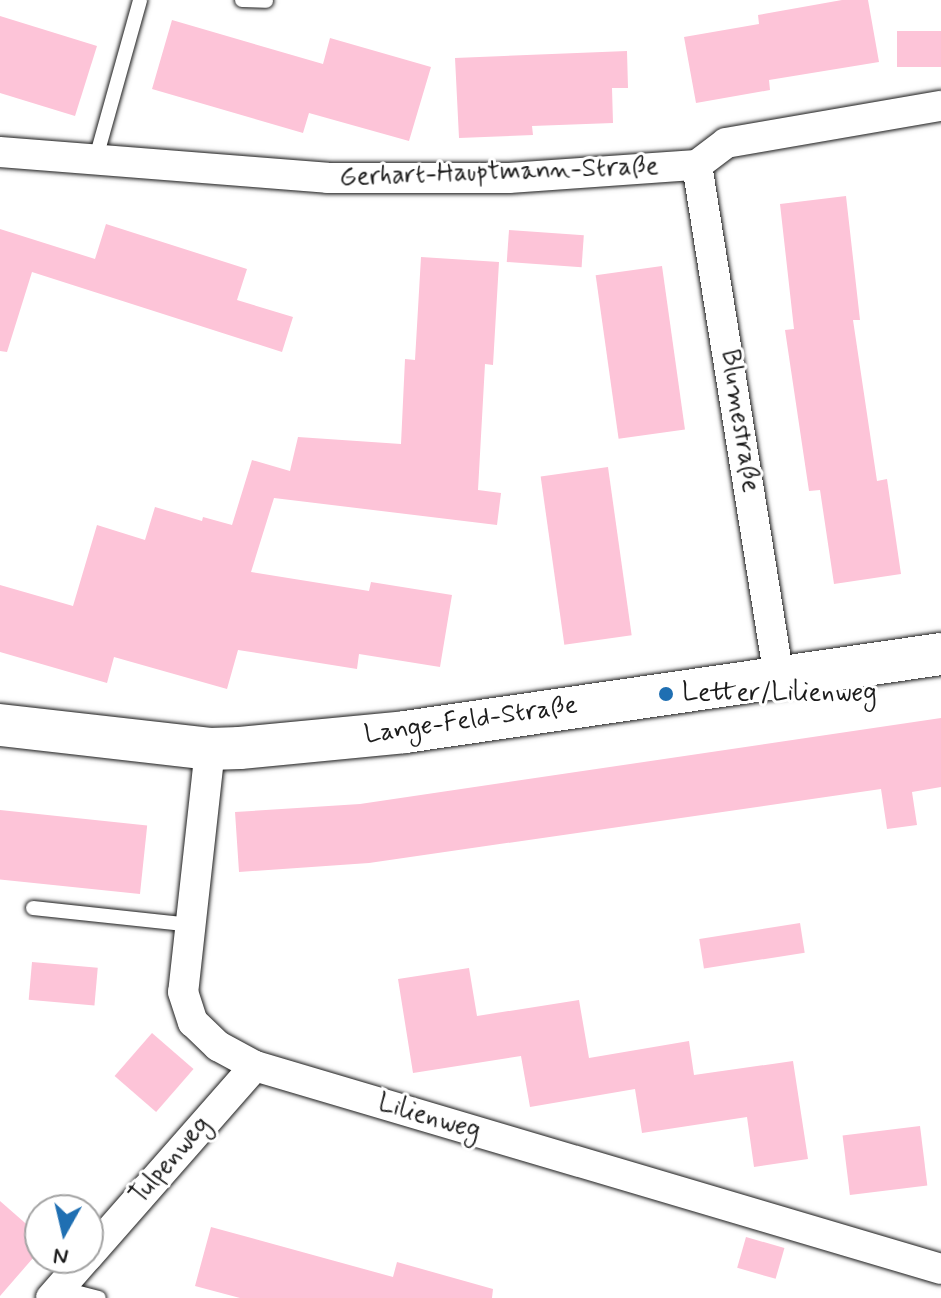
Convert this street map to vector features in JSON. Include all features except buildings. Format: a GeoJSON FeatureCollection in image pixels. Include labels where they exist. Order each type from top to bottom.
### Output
{"type":"FeatureCollection","features":[{"type":"Feature","properties":{"kind":"street","name":"Gerhart-Hauptmann-Straße"},"geometry":{"type":"LineString","coordinates":[[0,152],[327,178],[509,178],[697,165],[726,143],[941,106]]}},
{"type":"Feature","properties":{"kind":"street","name":"Blumestraße"},"geometry":{"type":"LineString","coordinates":[[697,165],[779,678]]}},
{"type":"Feature","properties":{"kind":"street","name":"Lange-Feld-Straße"},"geometry":{"type":"LineString","coordinates":[[0,725],[210,749],[405,732],[941,654]]}},
{"type":"Feature","properties":{"kind":"street","name":"Lilienweg"},"geometry":{"type":"LineString","coordinates":[[210,749],[183,992],[193,1022],[218,1046],[255,1066],[941,1269]]}},
{"type":"Feature","properties":{"kind":"street","name":"Tulpenweg"},"geometry":{"type":"LineString","coordinates":[[104,1238],[255,1066]]}},
{"type":"Feature","properties":{"kind":"street","name":"Tulpenweg"},"geometry":{"type":"LineString","coordinates":[[56,1293],[72,1274]]}},
{"type":"Feature","properties":{"kind":"lane"},"geometry":{"type":"LineString","coordinates":[[96,158],[140,0]]}},
{"type":"Feature","properties":{"kind":"lane"},"geometry":{"type":"LineString","coordinates":[[242,0],[266,1]]}},
{"type":"Feature","properties":{"kind":"lane"},"geometry":{"type":"LineString","coordinates":[[33,908],[191,925]]}},
{"type":"Feature","properties":{"kind":"lane"},"geometry":{"type":"LineString","coordinates":[[56,1293],[99,1298]]}},
{"type":"Feature","properties":{"kind":"place","name":"Letter/Lilienweg"},"geometry":{"type":"Point","coordinates":[666,694]}}]}
